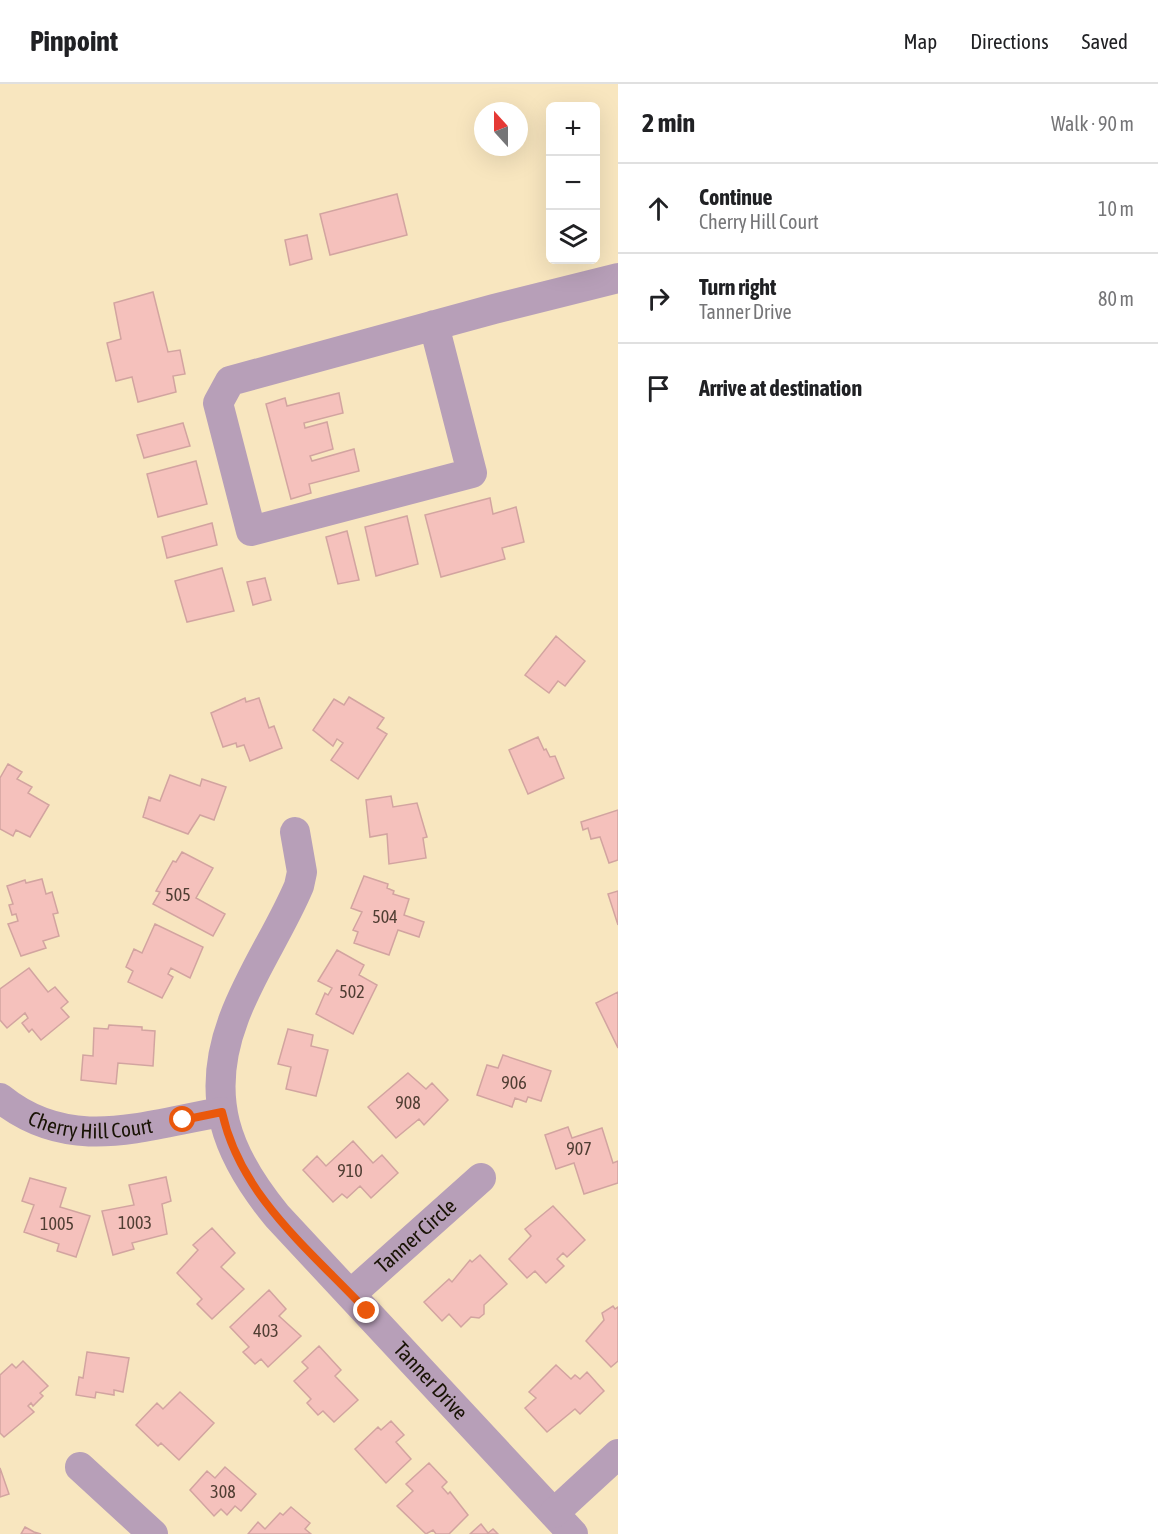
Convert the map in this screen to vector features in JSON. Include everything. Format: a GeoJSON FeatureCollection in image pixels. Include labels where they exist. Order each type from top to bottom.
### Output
{"type":"FeatureCollection","features":[{"type":"Feature","properties":{"kind":"street"},"geometry":{"type":"LineString","coordinates":[[434,325],[472,473],[251,531],[218,403],[230,381],[434,325],[618,278]]}},
{"type":"Feature","properties":{"kind":"street","name":"Tanner Drive"},"geometry":{"type":"LineString","coordinates":[[296,832],[302,872],[299,886],[234,1017],[222,1058],[222,1112],[237,1160],[256,1191],[564,1524]]}},
{"type":"Feature","properties":{"kind":"street","name":"Cherry Hill Court"},"geometry":{"type":"LineString","coordinates":[[0,1098],[35,1118],[62,1128],[93,1133],[149,1128],[222,1112]]}},
{"type":"Feature","properties":{"kind":"street","name":"Tanner Circle"},"geometry":{"type":"LineString","coordinates":[[351,1294],[481,1178]]}},
{"type":"Feature","properties":{"kind":"street"},"geometry":{"type":"LineString","coordinates":[[564,1524],[618,1454]]}},
{"type":"Feature","properties":{"kind":"street"},"geometry":{"type":"LineString","coordinates":[[80,1467],[153,1534]]}},
{"type":"Feature","properties":{"kind":"building"},"geometry":{"type":"Polygon","coordinates":[[[397,194],[407,235],[330,255],[320,214],[397,194]]]}},
{"type":"Feature","properties":{"kind":"building"},"geometry":{"type":"Polygon","coordinates":[[[307,235],[312,259],[290,265],[285,240],[307,235]]]}},
{"type":"Feature","properties":{"kind":"building"},"geometry":{"type":"Polygon","coordinates":[[[153,292],[168,352],[180,350],[185,374],[173,376],[176,392],[138,402],[132,377],[116,381],[107,343],[121,339],[114,303],[153,292]]]}},
{"type":"Feature","properties":{"kind":"building"},"geometry":{"type":"Polygon","coordinates":[[[339,393],[343,413],[304,423],[305,428],[327,422],[333,449],[310,456],[312,461],[354,449],[359,471],[309,484],[311,493],[291,499],[266,404],[285,398],[287,406],[339,393]]]}},
{"type":"Feature","properties":{"kind":"building"},"geometry":{"type":"Polygon","coordinates":[[[183,423],[190,446],[144,458],[137,435],[183,423]]]}},
{"type":"Feature","properties":{"kind":"building"},"geometry":{"type":"Polygon","coordinates":[[[196,461],[207,504],[158,517],[147,474],[196,461]]]}},
{"type":"Feature","properties":{"kind":"building"},"geometry":{"type":"Polygon","coordinates":[[[490,498],[493,514],[516,507],[524,542],[502,548],[505,559],[441,577],[425,515],[490,498]]]}},
{"type":"Feature","properties":{"kind":"building"},"geometry":{"type":"Polygon","coordinates":[[[407,516],[418,564],[376,576],[365,527],[407,516]]]}},
{"type":"Feature","properties":{"kind":"building"},"geometry":{"type":"Polygon","coordinates":[[[212,523],[217,545],[167,558],[162,537],[212,523]]]}},
{"type":"Feature","properties":{"kind":"building"},"geometry":{"type":"Polygon","coordinates":[[[347,531],[359,580],[338,584],[326,537],[347,531]]]}},
{"type":"Feature","properties":{"kind":"building"},"geometry":{"type":"Polygon","coordinates":[[[222,568],[234,611],[187,622],[175,581],[222,568]]]}},
{"type":"Feature","properties":{"kind":"building"},"geometry":{"type":"Polygon","coordinates":[[[265,578],[271,600],[253,605],[247,582],[265,578]]]}},
{"type":"Feature","properties":{"kind":"building"},"geometry":{"type":"Polygon","coordinates":[[[556,636],[585,661],[565,686],[558,681],[549,693],[525,675],[556,636]]]}},
{"type":"Feature","properties":{"kind":"building"},"geometry":{"type":"Polygon","coordinates":[[[349,697],[384,718],[377,728],[387,734],[358,779],[331,760],[343,743],[337,739],[333,746],[313,730],[334,699],[344,705],[349,697]]]}},
{"type":"Feature","properties":{"kind":"building"},"geometry":{"type":"Polygon","coordinates":[[[245,698],[246,702],[259,698],[269,728],[274,726],[282,748],[250,761],[244,745],[237,747],[236,743],[223,747],[211,713],[245,698]]]}},
{"type":"Feature","properties":{"kind":"building"},"geometry":{"type":"Polygon","coordinates":[[[538,737],[550,757],[555,756],[564,778],[528,794],[509,750],[538,737]]]}},
{"type":"Feature","properties":{"kind":"building"},"geometry":{"type":"Polygon","coordinates":[[[8,764],[22,772],[17,779],[32,787],[28,793],[49,805],[30,837],[16,830],[13,836],[0,829],[0,778],[8,764]]]}},
{"type":"Feature","properties":{"kind":"building"},"geometry":{"type":"Polygon","coordinates":[[[170,775],[200,786],[202,779],[226,787],[214,820],[200,815],[188,834],[143,817],[149,797],[160,801],[170,775]]]}},
{"type":"Feature","properties":{"kind":"building"},"geometry":{"type":"Polygon","coordinates":[[[391,796],[393,807],[417,803],[427,837],[423,838],[426,858],[389,864],[387,834],[370,837],[366,800],[391,796]]]}},
{"type":"Feature","properties":{"kind":"building"},"geometry":{"type":"Polygon","coordinates":[[[618,810],[618,860],[609,863],[600,837],[591,839],[588,828],[583,830],[581,822],[618,810]]]}},
{"type":"Feature","properties":{"kind":"building"},"geometry":{"type":"Polygon","coordinates":[[[182,852],[213,868],[196,898],[225,914],[213,936],[153,904],[160,892],[156,891],[173,861],[176,862],[182,852]]]}},
{"type":"Feature","properties":{"kind":"building"},"geometry":{"type":"Polygon","coordinates":[[[364,876],[388,884],[387,888],[394,891],[393,894],[409,899],[404,915],[424,922],[419,937],[398,930],[389,955],[354,943],[358,932],[353,930],[362,912],[351,908],[364,876]]]}},
{"type":"Feature","properties":{"kind":"building"},"geometry":{"type":"Polygon","coordinates":[[[42,879],[46,894],[52,892],[58,913],[53,914],[59,936],[43,941],[46,948],[21,956],[8,924],[18,921],[16,914],[12,915],[9,905],[13,904],[7,886],[25,880],[26,883],[42,879]]]}},
{"type":"Feature","properties":{"kind":"building"},"geometry":{"type":"Polygon","coordinates":[[[618,891],[618,925],[608,894],[618,891]]]}},
{"type":"Feature","properties":{"kind":"building"},"geometry":{"type":"Polygon","coordinates":[[[155,924],[203,947],[190,978],[171,968],[168,974],[173,977],[162,998],[128,982],[133,971],[126,967],[134,949],[142,953],[155,924]]]}},
{"type":"Feature","properties":{"kind":"building"},"geometry":{"type":"Polygon","coordinates":[[[337,950],[364,965],[359,975],[377,985],[353,1034],[316,1014],[325,993],[328,995],[332,988],[318,981],[337,950]]]}},
{"type":"Feature","properties":{"kind":"building"},"geometry":{"type":"Polygon","coordinates":[[[29,968],[48,992],[55,987],[68,1002],[61,1008],[69,1017],[41,1040],[32,1029],[29,1032],[22,1023],[28,1018],[25,1013],[7,1028],[0,1020],[0,989],[29,968]]]}},
{"type":"Feature","properties":{"kind":"building"},"geometry":{"type":"Polygon","coordinates":[[[618,992],[618,1048],[596,1003],[618,992]]]}},
{"type":"Feature","properties":{"kind":"building"},"geometry":{"type":"Polygon","coordinates":[[[109,1025],[142,1027],[142,1030],[155,1031],[153,1066],[118,1063],[116,1084],[81,1080],[83,1055],[93,1056],[94,1028],[108,1029],[109,1025]]]}},
{"type":"Feature","properties":{"kind":"building"},"geometry":{"type":"Polygon","coordinates":[[[288,1029],[313,1035],[311,1046],[328,1050],[316,1096],[286,1089],[291,1067],[278,1064],[288,1029]]]}},
{"type":"Feature","properties":{"kind":"building"},"geometry":{"type":"Polygon","coordinates":[[[503,1055],[551,1071],[541,1101],[528,1097],[526,1102],[515,1098],[512,1107],[477,1095],[487,1065],[498,1068],[503,1055]]]}},
{"type":"Feature","properties":{"kind":"building"},"geometry":{"type":"Polygon","coordinates":[[[408,1073],[426,1089],[432,1083],[448,1100],[424,1125],[419,1119],[396,1138],[368,1107],[408,1073]]]}},
{"type":"Feature","properties":{"kind":"building"},"geometry":{"type":"Polygon","coordinates":[[[568,1127],[572,1138],[602,1128],[613,1163],[618,1161],[618,1183],[584,1194],[574,1163],[556,1169],[545,1135],[568,1127]]]}},
{"type":"Feature","properties":{"kind":"building"},"geometry":{"type":"Polygon","coordinates":[[[353,1141],[373,1163],[382,1155],[398,1173],[371,1198],[360,1186],[347,1198],[342,1194],[333,1202],[303,1170],[317,1156],[326,1166],[353,1141]]]}},
{"type":"Feature","properties":{"kind":"building"},"geometry":{"type":"Polygon","coordinates":[[[166,1177],[171,1201],[162,1204],[167,1234],[132,1243],[134,1249],[113,1255],[102,1211],[134,1205],[129,1185],[166,1177]]]}},
{"type":"Feature","properties":{"kind":"building"},"geometry":{"type":"Polygon","coordinates":[[[30,1178],[66,1188],[60,1207],[90,1216],[76,1257],[57,1251],[59,1244],[24,1232],[34,1205],[22,1201],[30,1178]]]}},
{"type":"Feature","properties":{"kind":"building"},"geometry":{"type":"Polygon","coordinates":[[[553,1206],[585,1240],[567,1257],[563,1253],[557,1259],[564,1266],[546,1283],[535,1271],[527,1278],[509,1259],[531,1236],[525,1229],[553,1206]]]}},
{"type":"Feature","properties":{"kind":"building"},"geometry":{"type":"Polygon","coordinates":[[[212,1228],[235,1253],[221,1267],[244,1289],[212,1319],[197,1304],[202,1299],[177,1273],[198,1250],[193,1245],[212,1228]]]}},
{"type":"Feature","properties":{"kind":"building"},"geometry":{"type":"Polygon","coordinates":[[[480,1255],[507,1284],[484,1305],[484,1314],[479,1318],[471,1317],[461,1327],[449,1314],[442,1321],[424,1302],[449,1279],[452,1282],[470,1260],[472,1262],[480,1255]]]}},
{"type":"Feature","properties":{"kind":"building"},"geometry":{"type":"Polygon","coordinates":[[[269,1290],[286,1309],[279,1316],[301,1336],[268,1367],[261,1359],[255,1364],[243,1352],[249,1347],[230,1327],[269,1290]]]}},
{"type":"Feature","properties":{"kind":"building"},"geometry":{"type":"Polygon","coordinates":[[[613,1306],[615,1309],[618,1307],[618,1361],[611,1367],[586,1341],[604,1320],[602,1313],[613,1306]]]}},
{"type":"Feature","properties":{"kind":"building"},"geometry":{"type":"Polygon","coordinates":[[[319,1346],[341,1370],[335,1376],[358,1400],[334,1422],[323,1411],[318,1415],[307,1403],[311,1399],[294,1381],[308,1368],[302,1362],[319,1346]]]}},
{"type":"Feature","properties":{"kind":"building"},"geometry":{"type":"Polygon","coordinates":[[[87,1352],[129,1358],[123,1392],[114,1390],[114,1395],[96,1392],[95,1398],[76,1395],[79,1377],[83,1378],[87,1352]]]}},
{"type":"Feature","properties":{"kind":"building"},"geometry":{"type":"Polygon","coordinates":[[[23,1361],[48,1386],[40,1393],[43,1396],[33,1406],[31,1403],[28,1406],[34,1412],[4,1437],[0,1433],[0,1375],[12,1364],[16,1368],[23,1361]]]}},
{"type":"Feature","properties":{"kind":"building"},"geometry":{"type":"Polygon","coordinates":[[[556,1365],[571,1379],[575,1375],[580,1379],[587,1372],[604,1391],[580,1414],[575,1409],[547,1432],[525,1408],[536,1398],[529,1392],[556,1365]]]}},
{"type":"Feature","properties":{"kind":"building"},"geometry":{"type":"Polygon","coordinates":[[[180,1392],[214,1423],[179,1460],[161,1443],[158,1446],[136,1425],[157,1403],[163,1409],[180,1392]]]}},
{"type":"Feature","properties":{"kind":"building"},"geometry":{"type":"Polygon","coordinates":[[[391,1421],[404,1435],[396,1442],[411,1459],[386,1483],[355,1449],[378,1427],[381,1430],[391,1421]]]}},
{"type":"Feature","properties":{"kind":"building"},"geometry":{"type":"Polygon","coordinates":[[[429,1463],[447,1482],[442,1487],[448,1494],[450,1492],[468,1515],[449,1534],[436,1534],[433,1530],[426,1534],[397,1506],[413,1491],[406,1484],[429,1463]]]}},
{"type":"Feature","properties":{"kind":"building"},"geometry":{"type":"Polygon","coordinates":[[[225,1467],[256,1494],[241,1511],[235,1506],[227,1515],[221,1509],[214,1516],[190,1490],[207,1471],[215,1478],[225,1467]]]}},
{"type":"Feature","properties":{"kind":"building"},"geometry":{"type":"Polygon","coordinates":[[[0,1468],[9,1494],[0,1497],[0,1468]]]}},
{"type":"Feature","properties":{"kind":"building"},"geometry":{"type":"Polygon","coordinates":[[[291,1507],[310,1523],[305,1529],[311,1534],[248,1534],[258,1522],[265,1529],[280,1513],[283,1515],[291,1507]]]}},
{"type":"Feature","properties":{"kind":"building"},"geometry":{"type":"Polygon","coordinates":[[[481,1524],[488,1533],[493,1529],[498,1534],[470,1534],[481,1524]]]}},
{"type":"Feature","properties":{"kind":"building"},"geometry":{"type":"Polygon","coordinates":[[[25,1527],[34,1532],[41,1534],[21,1534],[25,1527]]]}},
{"type":"Feature","properties":{"kind":"route"},"geometry":{"type":"LineString","coordinates":[[183,1120],[222,1112],[226,1134],[237,1160],[256,1191],[367,1311]]}}]}
